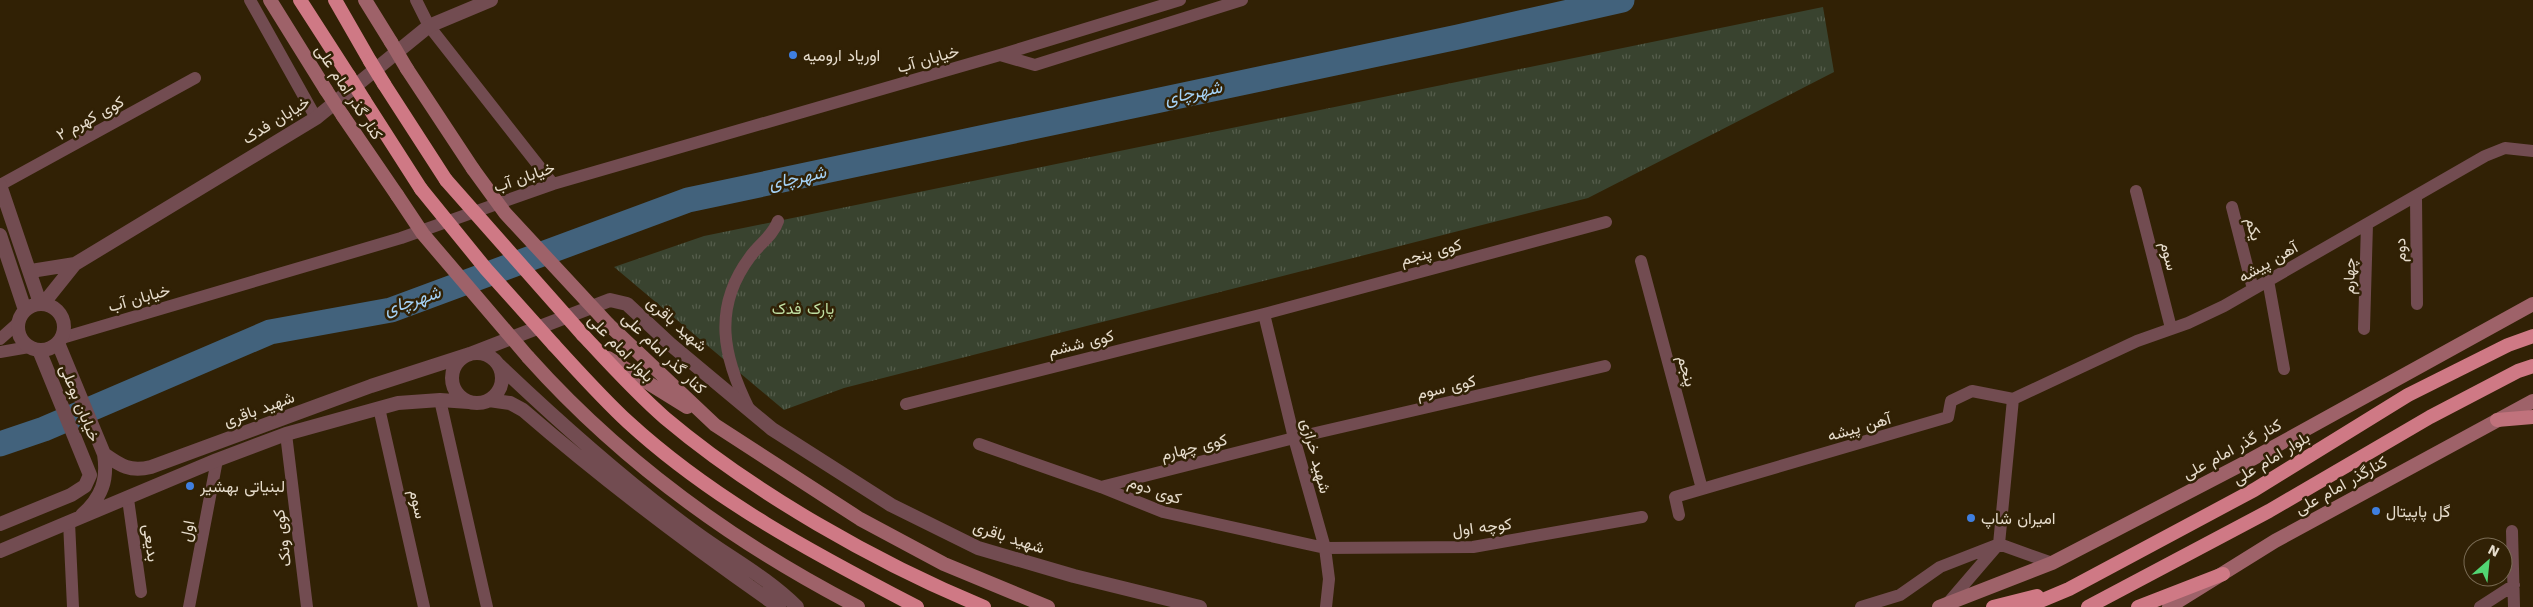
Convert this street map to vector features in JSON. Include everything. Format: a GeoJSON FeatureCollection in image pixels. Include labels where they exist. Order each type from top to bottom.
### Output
{"type":"FeatureCollection","features":[{"type":"Feature","properties":{"kind":"highway"},"geometry":{"type":"LineString","coordinates":[[300,0],[420,189],[486,269],[554,345],[627,421],[707,486],[778,532],[917,607]]}},
{"type":"Feature","properties":{"kind":"highway","name":"بلوار امام علی"},"geometry":{"type":"LineString","coordinates":[[335,0],[384,84],[446,180],[583,335],[665,418],[719,460],[785,504],[939,588],[984,607]]}},
{"type":"Feature","properties":{"kind":"highway","name":"بلوار امام علی"},"geometry":{"type":"LineString","coordinates":[[2026,607],[2069,589],[2254,490],[2408,395],[2508,345],[2533,336]]}},
{"type":"Feature","properties":{"kind":"highway"},"geometry":{"type":"LineString","coordinates":[[2088,607],[2269,511],[2430,417],[2518,371],[2533,366]]}},
{"type":"Feature","properties":{"kind":"highway"},"geometry":{"type":"LineString","coordinates":[[2138,607],[2223,574]]}},
{"type":"Feature","properties":{"kind":"highway"},"geometry":{"type":"LineString","coordinates":[[1993,607],[2069,589]]}},
{"type":"Feature","properties":{"kind":"main road","name":"کنار گذر امام علی"},"geometry":{"type":"LineString","coordinates":[[270,0],[326,90],[423,234],[528,357],[568,400],[633,459],[692,506],[756,550],[843,603]]}},
{"type":"Feature","properties":{"kind":"main road","name":"کنار گذر امام علی"},"geometry":{"type":"LineString","coordinates":[[365,0],[407,69],[473,169],[505,213],[608,324],[715,425],[860,519],[944,564],[1048,607]]}},
{"type":"Feature","properties":{"kind":"main road","name":"کنار گذر امام علی"},"geometry":{"type":"LineString","coordinates":[[1944,605],[2052,563],[2252,458],[2532,306]]}},
{"type":"Feature","properties":{"kind":"main road"},"geometry":{"type":"LineString","coordinates":[[600,353],[715,425]]}},
{"type":"Feature","properties":{"kind":"main road","name":"کنارگذر امام علی"},"geometry":{"type":"LineString","coordinates":[[2169,607],[2275,541],[2533,401]]}},
{"type":"Feature","properties":{"kind":"main road"},"geometry":{"type":"LineString","coordinates":[[2497,420],[2533,417]]}},
{"type":"Feature","properties":{"kind":"main road"},"geometry":{"type":"LineString","coordinates":[[843,603],[858,607]]}},
{"type":"Feature","properties":{"kind":"street"},"geometry":{"type":"LineString","coordinates":[[250,0],[316,118]]}},
{"type":"Feature","properties":{"kind":"street"},"geometry":{"type":"LineString","coordinates":[[416,0],[429,26],[553,184]]}},
{"type":"Feature","properties":{"kind":"street","name":"خیابان فدک"},"geometry":{"type":"LineString","coordinates":[[41,303],[75,264],[316,118],[429,26],[491,0]]}},
{"type":"Feature","properties":{"kind":"street","name":"خیابان آب"},"geometry":{"type":"LineString","coordinates":[[60,340],[400,238],[553,184],[1000,56],[1180,0]]}},
{"type":"Feature","properties":{"kind":"street"},"geometry":{"type":"LineString","coordinates":[[1000,56],[1035,65],[1242,0]]}},
{"type":"Feature","properties":{"kind":"street","name":"کوی کهرم ۲"},"geometry":{"type":"LineString","coordinates":[[0,185],[196,78]]}},
{"type":"Feature","properties":{"kind":"street","name":"آهن پیشه"},"geometry":{"type":"LineString","coordinates":[[1702,490],[1948,416],[1951,401],[1972,391],[2013,399],[2137,341],[2224,306],[2485,156],[2505,148],[2533,151]]}},
{"type":"Feature","properties":{"kind":"street"},"geometry":{"type":"LineString","coordinates":[[0,185],[41,303]]}},
{"type":"Feature","properties":{"kind":"street","name":"سوم"},"geometry":{"type":"LineString","coordinates":[[2136,191],[2171,328]]}},
{"type":"Feature","properties":{"kind":"street","name":"دوم"},"geometry":{"type":"LineString","coordinates":[[2416,196],[2417,304]]}},
{"type":"Feature","properties":{"kind":"street","name":"یکم"},"geometry":{"type":"LineString","coordinates":[[2232,208],[2253,288]]}},
{"type":"Feature","properties":{"kind":"street"},"geometry":{"type":"LineString","coordinates":[[749,409],[730,364],[724,340],[726,305],[749,257],[775,230],[778,221]]}},
{"type":"Feature","properties":{"kind":"street","name":"کوی پنجم"},"geometry":{"type":"LineString","coordinates":[[1264,314],[1606,222]]}},
{"type":"Feature","properties":{"kind":"street","name":"چهارم"},"geometry":{"type":"LineString","coordinates":[[2364,329],[2367,224]]}},
{"type":"Feature","properties":{"kind":"street"},"geometry":{"type":"LineString","coordinates":[[0,235],[25,310]]}},
{"type":"Feature","properties":{"kind":"street","name":"پنجم"},"geometry":{"type":"LineString","coordinates":[[1641,261],[1702,490]]}},
{"type":"Feature","properties":{"kind":"street","name":"خیابان فدک"},"geometry":{"type":"LineString","coordinates":[[31,271],[75,264]]}},
{"type":"Feature","properties":{"kind":"street"},"geometry":{"type":"LineString","coordinates":[[2268,280],[2284,369]]}},
{"type":"Feature","properties":{"kind":"street","name":"شهید باقری"},"geometry":{"type":"LineString","coordinates":[[104,454],[124,468],[137,470],[151,467],[371,386],[470,354],[610,300],[627,304],[670,344],[772,429],[891,505],[978,548],[1074,576],[1200,607]]}},
{"type":"Feature","properties":{"kind":"street"},"geometry":{"type":"LineString","coordinates":[[0,339],[18,324],[25,310],[41,303],[56,308],[63,317],[65,328],[60,340],[51,348],[0,352]]}},
{"type":"Feature","properties":{"kind":"street","name":"کوی ششم"},"geometry":{"type":"LineString","coordinates":[[906,404],[1264,314]]}},
{"type":"Feature","properties":{"kind":"street","name":"شهید خرازی"},"geometry":{"type":"LineString","coordinates":[[1264,314],[1294,438],[1325,548],[1329,580],[1326,607]]}},
{"type":"Feature","properties":{"kind":"street"},"geometry":{"type":"LineString","coordinates":[[18,324],[19,334],[34,348]]}},
{"type":"Feature","properties":{"kind":"street","name":"خیابان بوعلی"},"geometry":{"type":"LineString","coordinates":[[60,340],[104,454]]}},
{"type":"Feature","properties":{"kind":"street","name":"خیابان بوعلی"},"geometry":{"type":"LineString","coordinates":[[0,524],[71,495],[85,486],[90,475],[34,348]]}},
{"type":"Feature","properties":{"kind":"street"},"geometry":{"type":"LineString","coordinates":[[779,607],[664,526],[602,477],[523,410],[510,403],[489,400],[469,402],[457,393],[452,379],[456,365],[470,354],[486,355],[609,466],[697,534],[771,583],[797,607]]}},
{"type":"Feature","properties":{"kind":"street"},"geometry":{"type":"LineString","coordinates":[[489,400],[495,395],[502,381],[499,366]]}},
{"type":"Feature","properties":{"kind":"street","name":"کوی سوم"},"geometry":{"type":"LineString","coordinates":[[1294,438],[1605,366]]}},
{"type":"Feature","properties":{"kind":"street"},"geometry":{"type":"LineString","coordinates":[[1944,605],[1999,544],[2013,399]]}},
{"type":"Feature","properties":{"kind":"street"},"geometry":{"type":"LineString","coordinates":[[440,400],[487,607]]}},
{"type":"Feature","properties":{"kind":"street","name":"شهید باقری"},"geometry":{"type":"LineString","coordinates":[[0,551],[128,499],[217,460],[286,434],[398,403],[440,400],[469,402]]}},
{"type":"Feature","properties":{"kind":"street","name":"سوم"},"geometry":{"type":"LineString","coordinates":[[379,408],[424,607]]}},
{"type":"Feature","properties":{"kind":"street","name":"کوی ونک"},"geometry":{"type":"LineString","coordinates":[[286,434],[307,607]]}},
{"type":"Feature","properties":{"kind":"street","name":"کوی چهارم"},"geometry":{"type":"LineString","coordinates":[[1101,487],[1294,438]]}},
{"type":"Feature","properties":{"kind":"street","name":"کوی دوم"},"geometry":{"type":"LineString","coordinates":[[979,444],[1101,487],[1163,512],[1325,548]]}},
{"type":"Feature","properties":{"kind":"street"},"geometry":{"type":"LineString","coordinates":[[74,607],[74,520],[93,502],[104,482],[107,472],[104,454]]}},
{"type":"Feature","properties":{"kind":"street","name":"اول"},"geometry":{"type":"LineString","coordinates":[[189,607],[217,460]]}},
{"type":"Feature","properties":{"kind":"street"},"geometry":{"type":"LineString","coordinates":[[1679,515],[1675,497],[1702,490]]}},
{"type":"Feature","properties":{"kind":"street","name":"بدیعی"},"geometry":{"type":"LineString","coordinates":[[128,499],[141,592]]}},
{"type":"Feature","properties":{"kind":"street","name":"کوچه اول"},"geometry":{"type":"LineString","coordinates":[[1325,548],[1473,547],[1642,517]]}},
{"type":"Feature","properties":{"kind":"street"},"geometry":{"type":"LineString","coordinates":[[2512,531],[2514,607]]}},
{"type":"Feature","properties":{"kind":"street"},"geometry":{"type":"LineString","coordinates":[[1861,607],[1900,596],[1940,567],[1999,544],[2052,563]]}},
{"type":"Feature","properties":{"kind":"street"},"geometry":{"type":"LineString","coordinates":[[2480,607],[2514,585]]}},
{"type":"Feature","properties":{"kind":"green space","name":"پارک فدک"},"geometry":{"type":"Polygon","coordinates":[[[1823,7],[1834,72],[1588,198],[844,388],[784,410],[614,267],[704,236],[1823,7]]]}},
{"type":"Feature","properties":{"kind":"waterway","name":"شهرچای"},"geometry":{"type":"LineString","coordinates":[[0,444],[44,429],[270,332],[391,310],[688,200],[1458,37],[1622,0]]}},
{"type":"Feature","properties":{"kind":"place","name":"اوریاد ارومیه"},"geometry":{"type":"Point","coordinates":[793,55]}},
{"type":"Feature","properties":{"kind":"place","name":"لبنیاتی بهشیر"},"geometry":{"type":"Point","coordinates":[190,486]}},
{"type":"Feature","properties":{"kind":"place","name":"گل پاپیتال"},"geometry":{"type":"Point","coordinates":[2376,511]}},
{"type":"Feature","properties":{"kind":"place","name":"امیران شاپ"},"geometry":{"type":"Point","coordinates":[1971,518]}}]}
